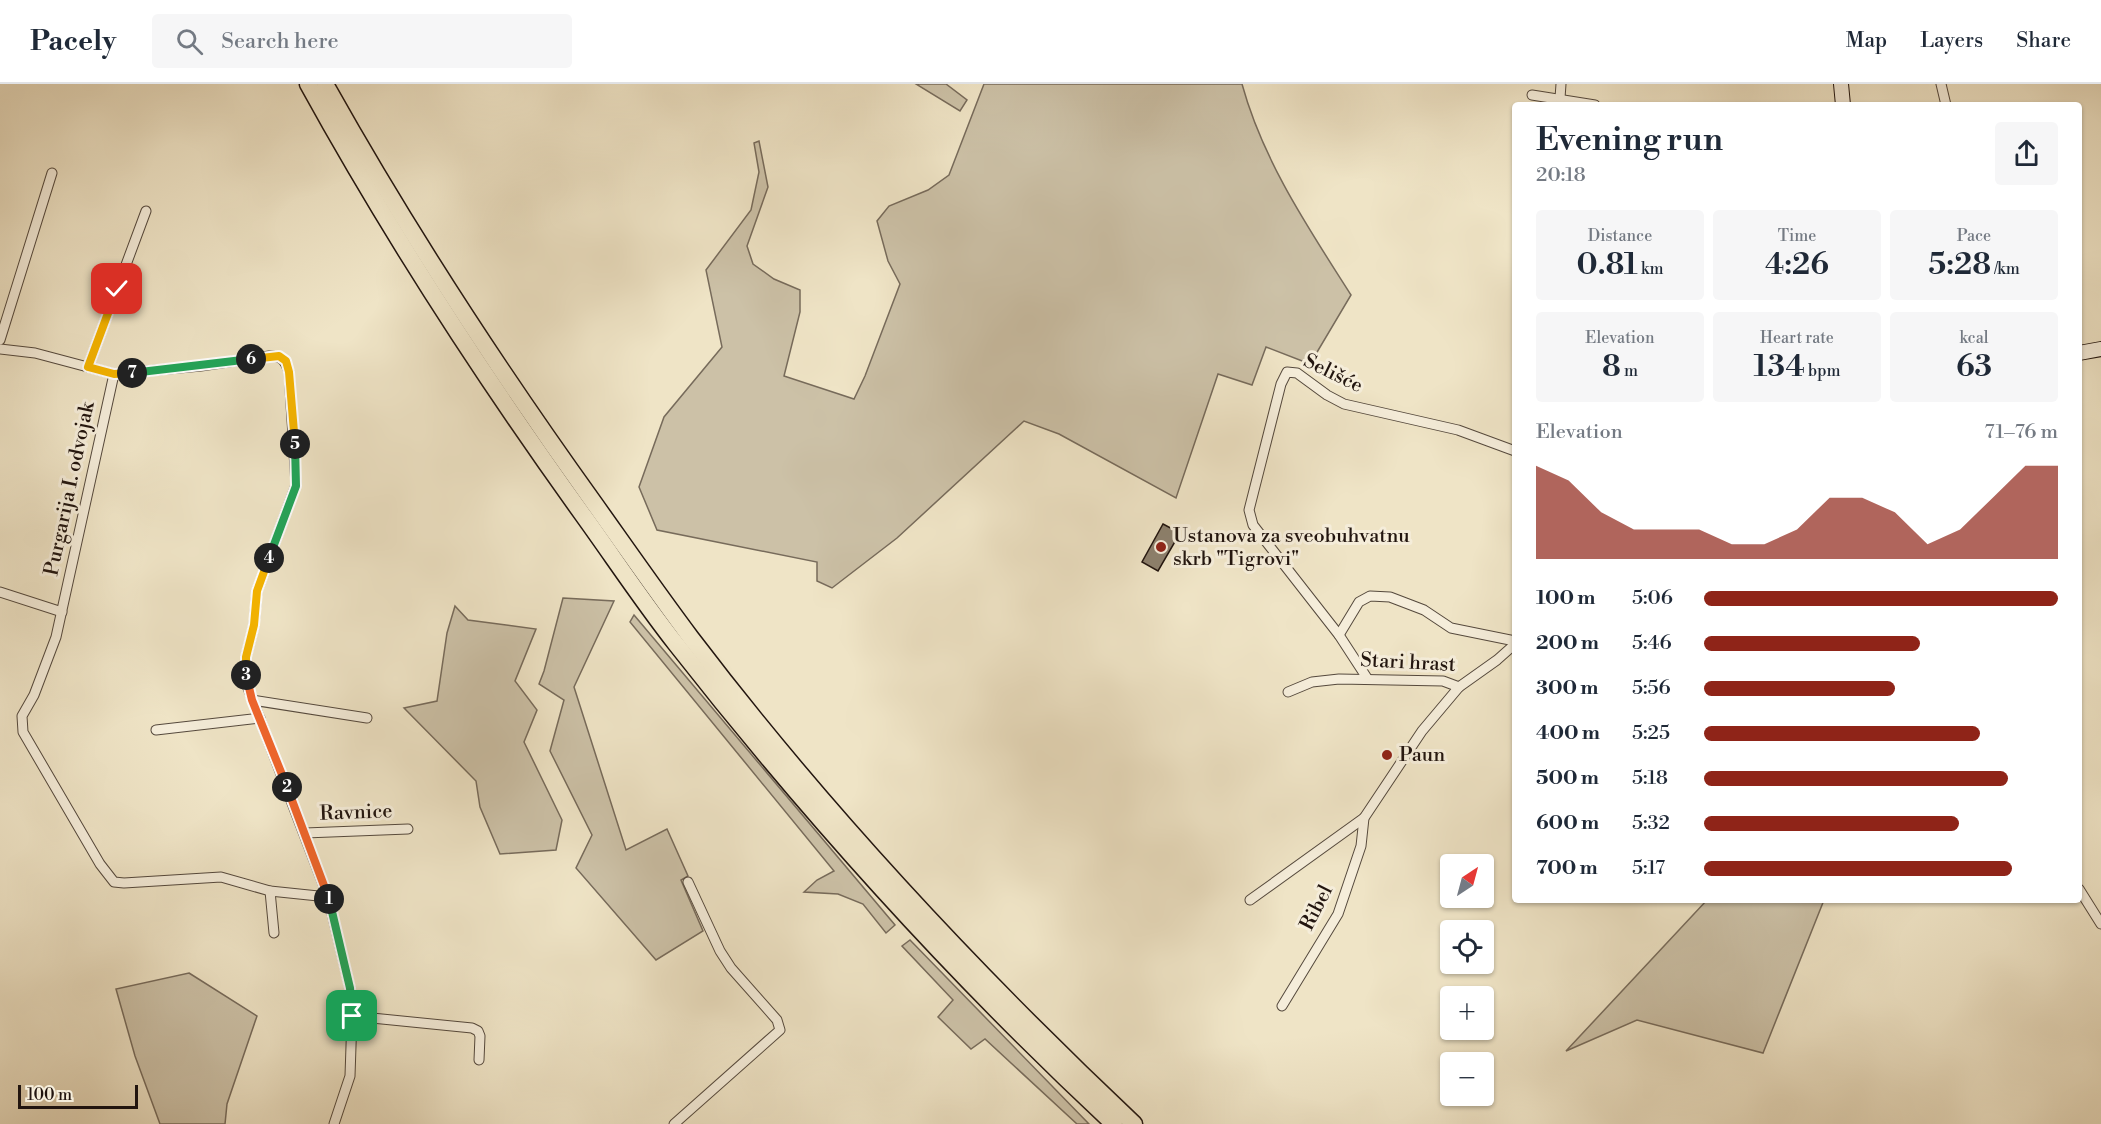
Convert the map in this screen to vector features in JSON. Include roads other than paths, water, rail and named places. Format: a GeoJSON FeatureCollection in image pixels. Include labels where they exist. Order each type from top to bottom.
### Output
{"type":"FeatureCollection","features":[{"type":"Feature","properties":{"kind":"highway"},"geometry":{"type":"LineString","coordinates":[[308,84],[409,259],[536,449],[674,641],[754,742],[910,920],[1056,1070],[1114,1124]]}},
{"type":"Feature","properties":{"kind":"highway"},"geometry":{"type":"LineString","coordinates":[[325,84],[428,261],[548,440],[691,638],[778,746],[928,916],[1011,1004],[1134,1124]]}},
{"type":"Feature","properties":{"kind":"street"},"geometry":{"type":"LineString","coordinates":[[1560,98],[1562,84]]}},
{"type":"Feature","properties":{"kind":"street"},"geometry":{"type":"LineString","coordinates":[[1841,84],[1844,102]]}},
{"type":"Feature","properties":{"kind":"street"},"geometry":{"type":"LineString","coordinates":[[1941,84],[1945,102]]}},
{"type":"Feature","properties":{"kind":"street"},"geometry":{"type":"LineString","coordinates":[[1532,95],[1580,102]]}},
{"type":"Feature","properties":{"kind":"street"},"geometry":{"type":"LineString","coordinates":[[0,340],[52,173]]}},
{"type":"Feature","properties":{"kind":"street"},"geometry":{"type":"LineString","coordinates":[[88,367],[146,211]]}},
{"type":"Feature","properties":{"kind":"street"},"geometry":{"type":"LineString","coordinates":[[0,349],[35,353],[114,374],[201,366],[269,356],[279,356],[286,361],[289,372],[296,486],[257,591],[254,625],[246,657],[245,680],[328,897],[350,988],[352,1016],[350,1076],[334,1124]]}},
{"type":"Feature","properties":{"kind":"street"},"geometry":{"type":"LineString","coordinates":[[2082,352],[2101,349]]}},
{"type":"Feature","properties":{"kind":"street","name":"Selišće"},"geometry":{"type":"LineString","coordinates":[[1339,635],[1253,525],[1249,510],[1281,384],[1287,372],[1297,373],[1344,404],[1458,430],[1512,450]]}},
{"type":"Feature","properties":{"kind":"street","name":"Purgarija I. odvojak"},"geometry":{"type":"LineString","coordinates":[[114,374],[56,637],[34,695],[22,716],[22,732],[100,864],[114,882],[221,877],[270,891],[328,897]]}},
{"type":"Feature","properties":{"kind":"street"},"geometry":{"type":"LineString","coordinates":[[0,592],[62,612]]}},
{"type":"Feature","properties":{"kind":"street"},"geometry":{"type":"LineString","coordinates":[[1367,678],[1339,635],[1359,602],[1370,596],[1390,597],[1424,610],[1451,628],[1512,642]]}},
{"type":"Feature","properties":{"kind":"street","name":"Stari hrast"},"geometry":{"type":"LineString","coordinates":[[1288,692],[1312,682],[1367,678],[1399,682],[1443,681],[1460,687],[1512,646]]}},
{"type":"Feature","properties":{"kind":"street","name":"Ribel"},"geometry":{"type":"LineString","coordinates":[[1250,900],[1364,818],[1422,731],[1460,687]]}},
{"type":"Feature","properties":{"kind":"street"},"geometry":{"type":"LineString","coordinates":[[252,700],[367,718]]}},
{"type":"Feature","properties":{"kind":"street"},"geometry":{"type":"LineString","coordinates":[[156,730],[260,718]]}},
{"type":"Feature","properties":{"kind":"street","name":"Ribel"},"geometry":{"type":"LineString","coordinates":[[1282,1006],[1338,914],[1361,846],[1364,818]]}},
{"type":"Feature","properties":{"kind":"street","name":"Ravnice"},"geometry":{"type":"LineString","coordinates":[[305,833],[408,829]]}},
{"type":"Feature","properties":{"kind":"street"},"geometry":{"type":"LineString","coordinates":[[674,1124],[780,1030],[777,1020],[730,968],[688,882]]}},
{"type":"Feature","properties":{"kind":"street"},"geometry":{"type":"LineString","coordinates":[[270,891],[274,933]]}},
{"type":"Feature","properties":{"kind":"street"},"geometry":{"type":"LineString","coordinates":[[2082,894],[2101,924]]}},
{"type":"Feature","properties":{"kind":"street"},"geometry":{"type":"LineString","coordinates":[[352,1016],[472,1028],[478,1031],[480,1036],[479,1060]]}},
{"type":"Feature","properties":{"kind":"place","name":"Ustanova za sveobuhvatnu skrb \"Tigrovi\""},"geometry":{"type":"Point","coordinates":[1161,547]}},
{"type":"Feature","properties":{"kind":"place","name":"Paun"},"geometry":{"type":"Point","coordinates":[1387,755]}}]}
